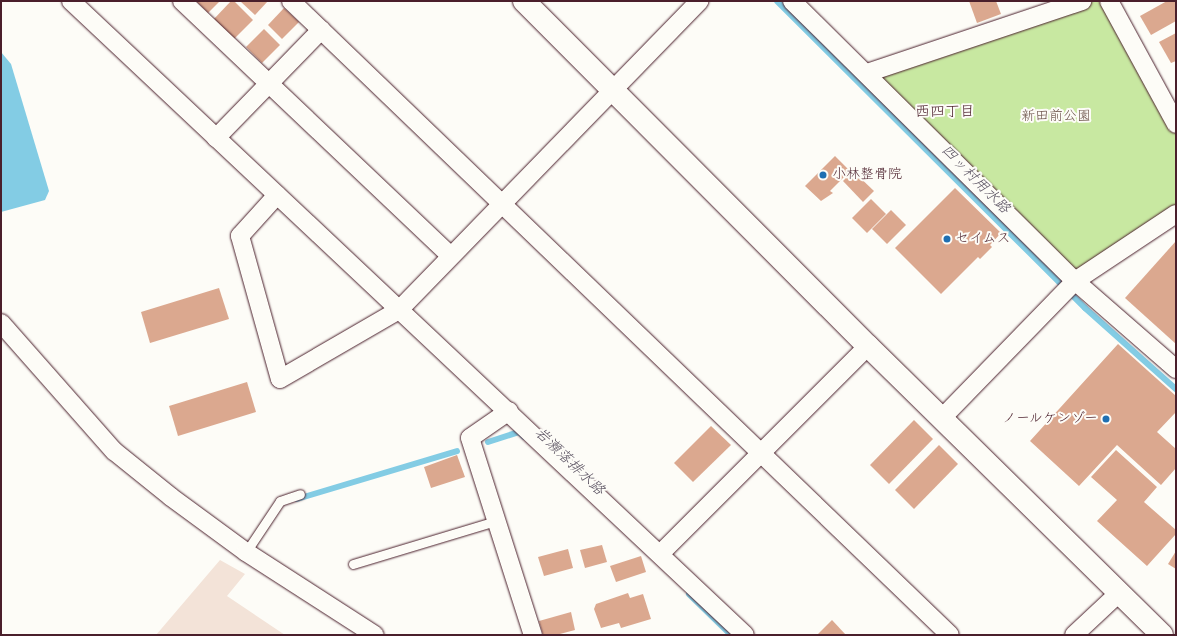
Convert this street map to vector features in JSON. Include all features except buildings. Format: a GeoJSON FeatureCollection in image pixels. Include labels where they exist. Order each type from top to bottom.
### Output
{"type":"FeatureCollection","features":[{"type":"Feature","properties":{"kind":"street"},"geometry":{"type":"LineString","coordinates":[[71,1],[745,635]]}},
{"type":"Feature","properties":{"kind":"street"},"geometry":{"type":"LineString","coordinates":[[182,1],[450,255]]}},
{"type":"Feature","properties":{"kind":"street"},"geometry":{"type":"LineString","coordinates":[[291,1],[503,202],[950,635]]}},
{"type":"Feature","properties":{"kind":"street"},"geometry":{"type":"LineString","coordinates":[[524,1],[868,346],[1120,592],[1162,635]]}},
{"type":"Feature","properties":{"kind":"street"},"geometry":{"type":"LineString","coordinates":[[277,195],[240,236],[280,379],[399,310],[450,255],[699,1]]}},
{"type":"Feature","properties":{"kind":"street"},"geometry":{"type":"LineString","coordinates":[[792,1],[867,73],[1075,281],[1176,369]]}},
{"type":"Feature","properties":{"kind":"street"},"geometry":{"type":"LineString","coordinates":[[867,73],[1082,1]]}},
{"type":"Feature","properties":{"kind":"street"},"geometry":{"type":"LineString","coordinates":[[1109,1],[1176,124]]}},
{"type":"Feature","properties":{"kind":"street"},"geometry":{"type":"LineString","coordinates":[[216,138],[321,30]]}},
{"type":"Feature","properties":{"kind":"street"},"geometry":{"type":"LineString","coordinates":[[942,418],[1075,281],[1176,214]]}},
{"type":"Feature","properties":{"kind":"street"},"geometry":{"type":"LineString","coordinates":[[1,323],[114,450],[171,497],[246,552],[374,635]]}},
{"type":"Feature","properties":{"kind":"street"},"geometry":{"type":"LineString","coordinates":[[660,554],[868,346]]}},
{"type":"Feature","properties":{"kind":"street"},"geometry":{"type":"LineString","coordinates":[[508,411],[470,438],[532,635]]}},
{"type":"Feature","properties":{"kind":"street"},"geometry":{"type":"LineString","coordinates":[[1074,635],[1120,592]]}},
{"type":"Feature","properties":{"kind":"lane"},"geometry":{"type":"LineString","coordinates":[[246,552],[280,501],[300,494]]}},
{"type":"Feature","properties":{"kind":"lane"},"geometry":{"type":"LineString","coordinates":[[353,564],[495,521]]}},
{"type":"Feature","properties":{"kind":"shaded area"},"geometry":{"type":"Polygon","coordinates":[[[220,560],[245,574],[227,596],[285,635],[156,635],[220,560]]]}},
{"type":"Feature","properties":{"kind":"green space","name":"新田前公園"},"geometry":{"type":"Polygon","coordinates":[[[1082,1],[1109,1],[1176,124],[1176,214],[1075,281],[867,73],[1082,1]]]}},
{"type":"Feature","properties":{"kind":"water"},"geometry":{"type":"Polygon","coordinates":[[[1,52],[11,64],[49,191],[45,200],[1,212],[1,52]]]}},
{"type":"Feature","properties":{"kind":"waterway","name":"四ッ村用水路"},"geometry":{"type":"LineString","coordinates":[[777,1],[1085,308],[1176,389]]}},
{"type":"Feature","properties":{"kind":"waterway","name":"岩瀬落排水路"},"geometry":{"type":"LineString","coordinates":[[488,442],[519,432],[524,437]]}},
{"type":"Feature","properties":{"kind":"waterway","name":"岩瀬落排水路"},"geometry":{"type":"LineString","coordinates":[[297,499],[457,451]]}},
{"type":"Feature","properties":{"kind":"waterway","name":"岩瀬落排水路"},"geometry":{"type":"LineString","coordinates":[[689,594],[731,635]]}},
{"type":"Feature","properties":{"kind":"place","name":"小林整骨院"},"geometry":{"type":"Point","coordinates":[823,175]}},
{"type":"Feature","properties":{"kind":"place","name":"セイムス"},"geometry":{"type":"Point","coordinates":[947,239]}},
{"type":"Feature","properties":{"kind":"place","name":"ノールケンゾー"},"geometry":{"type":"Point","coordinates":[1106,419]}},
{"type":"Feature","properties":{"kind":"district","name":"西四丁目"},"geometry":{"type":"Point","coordinates":[945,113]}}]}
